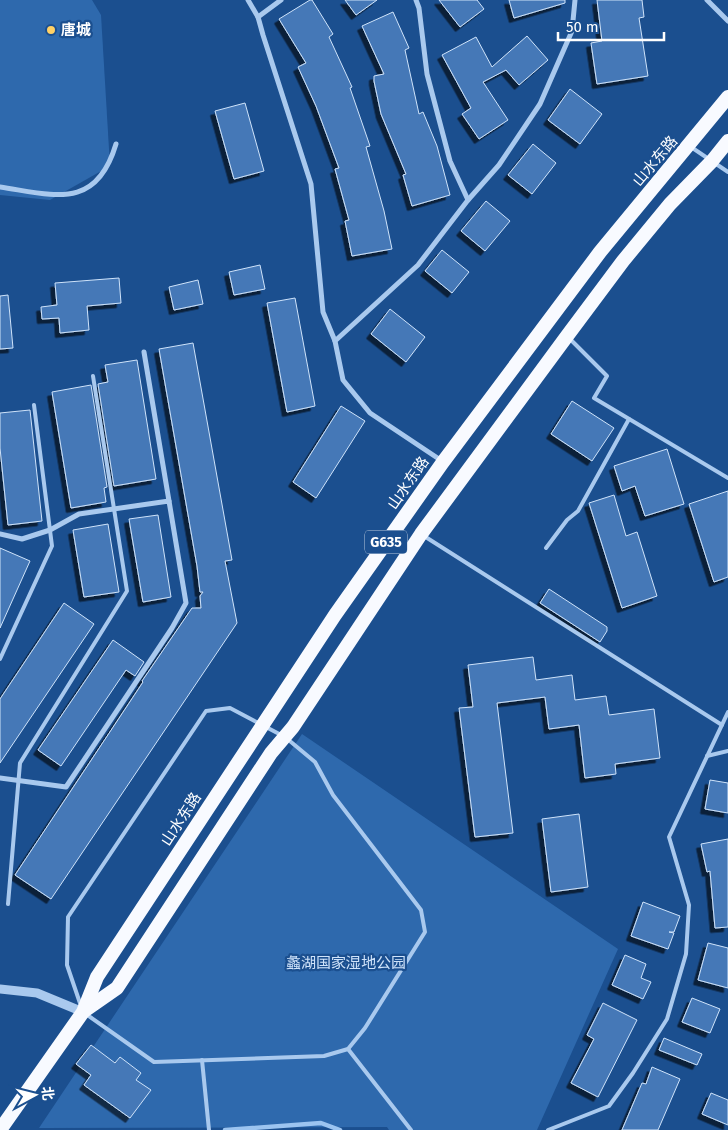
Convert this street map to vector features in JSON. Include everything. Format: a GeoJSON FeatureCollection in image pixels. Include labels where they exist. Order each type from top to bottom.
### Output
{"type":"FeatureCollection","features":[{"type":"Feature","properties":{"kind":"highway","name":"山水东路"},"geometry":{"type":"LineString","coordinates":[[0,1130],[83,1012],[96,977],[335,615],[443,462],[600,252],[690,146],[728,97]]}},
{"type":"Feature","properties":{"kind":"highway","name":"山水东路"},"geometry":{"type":"LineString","coordinates":[[83,1012],[117,988],[266,761],[285,737],[421,534],[567,336],[623,261],[670,204],[712,161],[728,141]]}},
{"type":"Feature","properties":{"kind":"street"},"geometry":{"type":"LineString","coordinates":[[248,0],[258,17],[262,35],[311,184],[323,312],[335,341],[343,380],[370,412],[443,462]]}},
{"type":"Feature","properties":{"kind":"street"},"geometry":{"type":"LineString","coordinates":[[258,17],[281,0]]}},
{"type":"Feature","properties":{"kind":"street"},"geometry":{"type":"LineString","coordinates":[[416,0],[419,8],[427,74],[450,161],[468,200]]}},
{"type":"Feature","properties":{"kind":"street"},"geometry":{"type":"LineString","coordinates":[[335,341],[418,265],[468,200],[499,165],[540,104],[572,31],[575,0]]}},
{"type":"Feature","properties":{"kind":"street"},"geometry":{"type":"LineString","coordinates":[[707,0],[728,21]]}},
{"type":"Feature","properties":{"kind":"street"},"geometry":{"type":"LineString","coordinates":[[0,187],[60,196],[81,192],[95,182],[111,160],[116,144]]}},
{"type":"Feature","properties":{"kind":"street"},"geometry":{"type":"LineString","coordinates":[[0,778],[66,787],[186,604],[144,352]]}},
{"type":"Feature","properties":{"kind":"street"},"geometry":{"type":"LineString","coordinates":[[0,534],[22,539],[50,530],[79,514],[169,500]]}},
{"type":"Feature","properties":{"kind":"street"},"geometry":{"type":"LineString","coordinates":[[0,989],[37,993],[83,1012]]}},
{"type":"Feature","properties":{"kind":"lane"},"geometry":{"type":"LineString","coordinates":[[690,146],[728,172]]}},
{"type":"Feature","properties":{"kind":"lane"},"geometry":{"type":"LineString","coordinates":[[567,336],[607,376],[594,398],[728,478]]}},
{"type":"Feature","properties":{"kind":"lane"},"geometry":{"type":"LineString","coordinates":[[8,904],[20,763],[127,592],[93,376]]}},
{"type":"Feature","properties":{"kind":"lane"},"geometry":{"type":"LineString","coordinates":[[0,659],[52,546],[34,405]]}},
{"type":"Feature","properties":{"kind":"lane"},"geometry":{"type":"LineString","coordinates":[[546,548],[567,520],[578,511],[628,419]]}},
{"type":"Feature","properties":{"kind":"lane"},"geometry":{"type":"LineString","coordinates":[[421,534],[722,725]]}},
{"type":"Feature","properties":{"kind":"lane"},"geometry":{"type":"LineString","coordinates":[[230,708],[263,724],[285,737],[315,762],[333,795],[420,910],[425,932],[365,1028],[348,1049],[324,1056],[154,1062],[83,1012],[67,965],[68,918],[206,711],[230,708]]}},
{"type":"Feature","properties":{"kind":"lane"},"geometry":{"type":"LineString","coordinates":[[548,1130],[609,1106],[633,1073],[667,1019],[686,954],[688,905],[669,837],[728,712]]}},
{"type":"Feature","properties":{"kind":"lane"},"geometry":{"type":"LineString","coordinates":[[707,756],[728,751]]}},
{"type":"Feature","properties":{"kind":"lane"},"geometry":{"type":"LineString","coordinates":[[348,1049],[411,1130]]}},
{"type":"Feature","properties":{"kind":"lane"},"geometry":{"type":"LineString","coordinates":[[202,1060],[209,1130]]}},
{"type":"Feature","properties":{"kind":"green space"},"geometry":{"type":"Polygon","coordinates":[[[0,0],[92,0],[101,15],[110,166],[50,200],[0,195],[0,0]]]}},
{"type":"Feature","properties":{"kind":"green space","name":"蠡湖国家湿地公园"},"geometry":{"type":"Polygon","coordinates":[[[302,734],[618,949],[537,1130],[389,1130],[387,1127],[39,1128],[302,734]]]}},
{"type":"Feature","properties":{"kind":"building"},"geometry":{"type":"Polygon","coordinates":[[[312,0],[333,34],[329,37],[352,87],[350,88],[370,146],[366,147],[384,211],[392,249],[352,256],[345,221],[349,220],[335,169],[339,168],[316,106],[298,67],[306,63],[279,19],[312,0]]]}},
{"type":"Feature","properties":{"kind":"building"},"geometry":{"type":"Polygon","coordinates":[[[345,0],[377,0],[356,15],[345,0]]]}},
{"type":"Feature","properties":{"kind":"building"},"geometry":{"type":"Polygon","coordinates":[[[439,0],[477,0],[484,9],[460,27],[439,0]]]}},
{"type":"Feature","properties":{"kind":"building"},"geometry":{"type":"Polygon","coordinates":[[[509,0],[565,0],[565,3],[514,18],[509,0]]]}},
{"type":"Feature","properties":{"kind":"building"},"geometry":{"type":"Polygon","coordinates":[[[597,0],[642,0],[644,17],[639,18],[648,76],[597,84],[591,43],[602,41],[597,0]]]}},
{"type":"Feature","properties":{"kind":"building"},"geometry":{"type":"Polygon","coordinates":[[[393,12],[409,48],[405,50],[419,114],[423,112],[437,146],[450,195],[412,206],[403,175],[406,174],[381,114],[374,81],[374,76],[384,74],[362,26],[393,12]]]}},
{"type":"Feature","properties":{"kind":"building"},"geometry":{"type":"Polygon","coordinates":[[[527,36],[548,60],[519,85],[506,70],[483,82],[508,120],[479,139],[462,114],[471,108],[442,55],[476,37],[492,67],[527,36]]]}},
{"type":"Feature","properties":{"kind":"building"},"geometry":{"type":"Polygon","coordinates":[[[570,89],[602,114],[580,144],[548,120],[570,89]]]}},
{"type":"Feature","properties":{"kind":"building"},"geometry":{"type":"Polygon","coordinates":[[[245,103],[264,171],[234,179],[215,111],[245,103]]]}},
{"type":"Feature","properties":{"kind":"building"},"geometry":{"type":"Polygon","coordinates":[[[533,144],[556,163],[532,194],[508,175],[533,144]]]}},
{"type":"Feature","properties":{"kind":"building"},"geometry":{"type":"Polygon","coordinates":[[[486,201],[510,221],[485,251],[461,231],[486,201]]]}},
{"type":"Feature","properties":{"kind":"building"},"geometry":{"type":"Polygon","coordinates":[[[442,250],[469,272],[452,293],[425,271],[442,250]]]}},
{"type":"Feature","properties":{"kind":"building"},"geometry":{"type":"Polygon","coordinates":[[[260,265],[265,289],[234,295],[229,272],[260,265]]]}},
{"type":"Feature","properties":{"kind":"building"},"geometry":{"type":"Polygon","coordinates":[[[119,278],[121,303],[87,306],[89,330],[60,333],[59,318],[42,319],[41,307],[57,305],[55,283],[119,278]]]}},
{"type":"Feature","properties":{"kind":"building"},"geometry":{"type":"Polygon","coordinates":[[[198,280],[203,304],[174,310],[169,287],[198,280]]]}},
{"type":"Feature","properties":{"kind":"building"},"geometry":{"type":"Polygon","coordinates":[[[8,295],[13,348],[0,349],[0,296],[8,295]]]}},
{"type":"Feature","properties":{"kind":"building"},"geometry":{"type":"Polygon","coordinates":[[[295,298],[315,406],[287,412],[267,303],[295,298]]]}},
{"type":"Feature","properties":{"kind":"building"},"geometry":{"type":"Polygon","coordinates":[[[390,309],[425,337],[406,362],[371,334],[390,309]]]}},
{"type":"Feature","properties":{"kind":"building"},"geometry":{"type":"Polygon","coordinates":[[[193,343],[232,560],[225,561],[237,623],[51,899],[15,875],[192,608],[201,608],[200,596],[203,592],[200,592],[159,349],[193,343]]]}},
{"type":"Feature","properties":{"kind":"building"},"geometry":{"type":"Polygon","coordinates":[[[137,360],[156,479],[114,486],[98,384],[108,382],[105,365],[137,360]]]}},
{"type":"Feature","properties":{"kind":"building"},"geometry":{"type":"Polygon","coordinates":[[[91,385],[107,487],[104,488],[106,502],[71,508],[52,392],[91,385]]]}},
{"type":"Feature","properties":{"kind":"building"},"geometry":{"type":"Polygon","coordinates":[[[572,401],[614,428],[592,461],[551,434],[572,401]]]}},
{"type":"Feature","properties":{"kind":"building"},"geometry":{"type":"Polygon","coordinates":[[[341,406],[365,421],[316,498],[293,482],[341,406]]]}},
{"type":"Feature","properties":{"kind":"building"},"geometry":{"type":"Polygon","coordinates":[[[30,410],[42,521],[8,525],[0,448],[0,413],[30,410]]]}},
{"type":"Feature","properties":{"kind":"building"},"geometry":{"type":"Polygon","coordinates":[[[667,449],[684,504],[645,516],[635,486],[622,491],[614,466],[667,449]]]}},
{"type":"Feature","properties":{"kind":"building"},"geometry":{"type":"Polygon","coordinates":[[[728,491],[728,577],[714,582],[689,504],[728,491]]]}},
{"type":"Feature","properties":{"kind":"building"},"geometry":{"type":"Polygon","coordinates":[[[614,495],[626,536],[637,532],[657,596],[622,608],[589,503],[614,495]]]}},
{"type":"Feature","properties":{"kind":"building"},"geometry":{"type":"Polygon","coordinates":[[[158,515],[171,597],[143,602],[129,519],[158,515]]]}},
{"type":"Feature","properties":{"kind":"building"},"geometry":{"type":"Polygon","coordinates":[[[108,524],[119,592],[84,597],[73,530],[108,524]]]}},
{"type":"Feature","properties":{"kind":"building"},"geometry":{"type":"Polygon","coordinates":[[[0,548],[30,561],[0,628],[0,548]]]}},
{"type":"Feature","properties":{"kind":"building"},"geometry":{"type":"Polygon","coordinates":[[[549,589],[607,627],[607,631],[600,642],[540,603],[549,589]]]}},
{"type":"Feature","properties":{"kind":"building"},"geometry":{"type":"Polygon","coordinates":[[[64,603],[94,624],[0,763],[0,699],[64,603]]]}},
{"type":"Feature","properties":{"kind":"building"},"geometry":{"type":"Polygon","coordinates":[[[113,640],[144,662],[135,676],[126,670],[61,766],[38,750],[113,640]]]}},
{"type":"Feature","properties":{"kind":"building"},"geometry":{"type":"Polygon","coordinates":[[[533,657],[536,680],[572,675],[575,700],[606,696],[609,715],[654,709],[660,758],[615,764],[616,774],[585,778],[579,725],[549,729],[545,697],[497,703],[513,833],[475,837],[459,708],[473,707],[468,665],[533,657]]]}},
{"type":"Feature","properties":{"kind":"building"},"geometry":{"type":"Polygon","coordinates":[[[710,780],[728,783],[728,813],[705,809],[710,780]]]}},
{"type":"Feature","properties":{"kind":"building"},"geometry":{"type":"Polygon","coordinates":[[[579,814],[588,887],[551,892],[542,819],[579,814]]]}},
{"type":"Feature","properties":{"kind":"building"},"geometry":{"type":"Polygon","coordinates":[[[728,839],[728,927],[715,928],[710,871],[707,872],[701,844],[728,839]]]}},
{"type":"Feature","properties":{"kind":"building"},"geometry":{"type":"Polygon","coordinates":[[[643,902],[680,916],[674,932],[669,932],[674,933],[668,949],[631,936],[643,902]]]}},
{"type":"Feature","properties":{"kind":"building"},"geometry":{"type":"Polygon","coordinates":[[[708,943],[728,948],[728,988],[698,980],[708,943]]]}},
{"type":"Feature","properties":{"kind":"building"},"geometry":{"type":"Polygon","coordinates":[[[625,955],[646,964],[641,978],[651,982],[643,999],[612,985],[625,955]]]}},
{"type":"Feature","properties":{"kind":"building"},"geometry":{"type":"Polygon","coordinates":[[[692,998],[720,1009],[710,1033],[682,1022],[692,998]]]}},
{"type":"Feature","properties":{"kind":"building"},"geometry":{"type":"Polygon","coordinates":[[[603,1003],[637,1020],[598,1097],[571,1083],[594,1039],[587,1035],[603,1003]]]}},
{"type":"Feature","properties":{"kind":"building"},"geometry":{"type":"Polygon","coordinates":[[[664,1038],[702,1054],[697,1065],[659,1050],[664,1038]]]}},
{"type":"Feature","properties":{"kind":"building"},"geometry":{"type":"Polygon","coordinates":[[[91,1045],[115,1063],[120,1057],[141,1073],[136,1080],[151,1090],[130,1118],[84,1085],[91,1075],[76,1064],[91,1045]]]}},
{"type":"Feature","properties":{"kind":"building"},"geometry":{"type":"Polygon","coordinates":[[[652,1067],[680,1079],[658,1130],[622,1130],[642,1083],[646,1084],[652,1067]]]}},
{"type":"Feature","properties":{"kind":"building"},"geometry":{"type":"Polygon","coordinates":[[[711,1093],[728,1100],[728,1125],[702,1114],[711,1093]]]}},
{"type":"Feature","properties":{"kind":"waterway"},"geometry":{"type":"LineString","coordinates":[[225,1130],[321,1123],[340,1130]]}},
{"type":"Feature","properties":{"kind":"place","name":"唐城"},"geometry":{"type":"Point","coordinates":[51,30]}}]}
